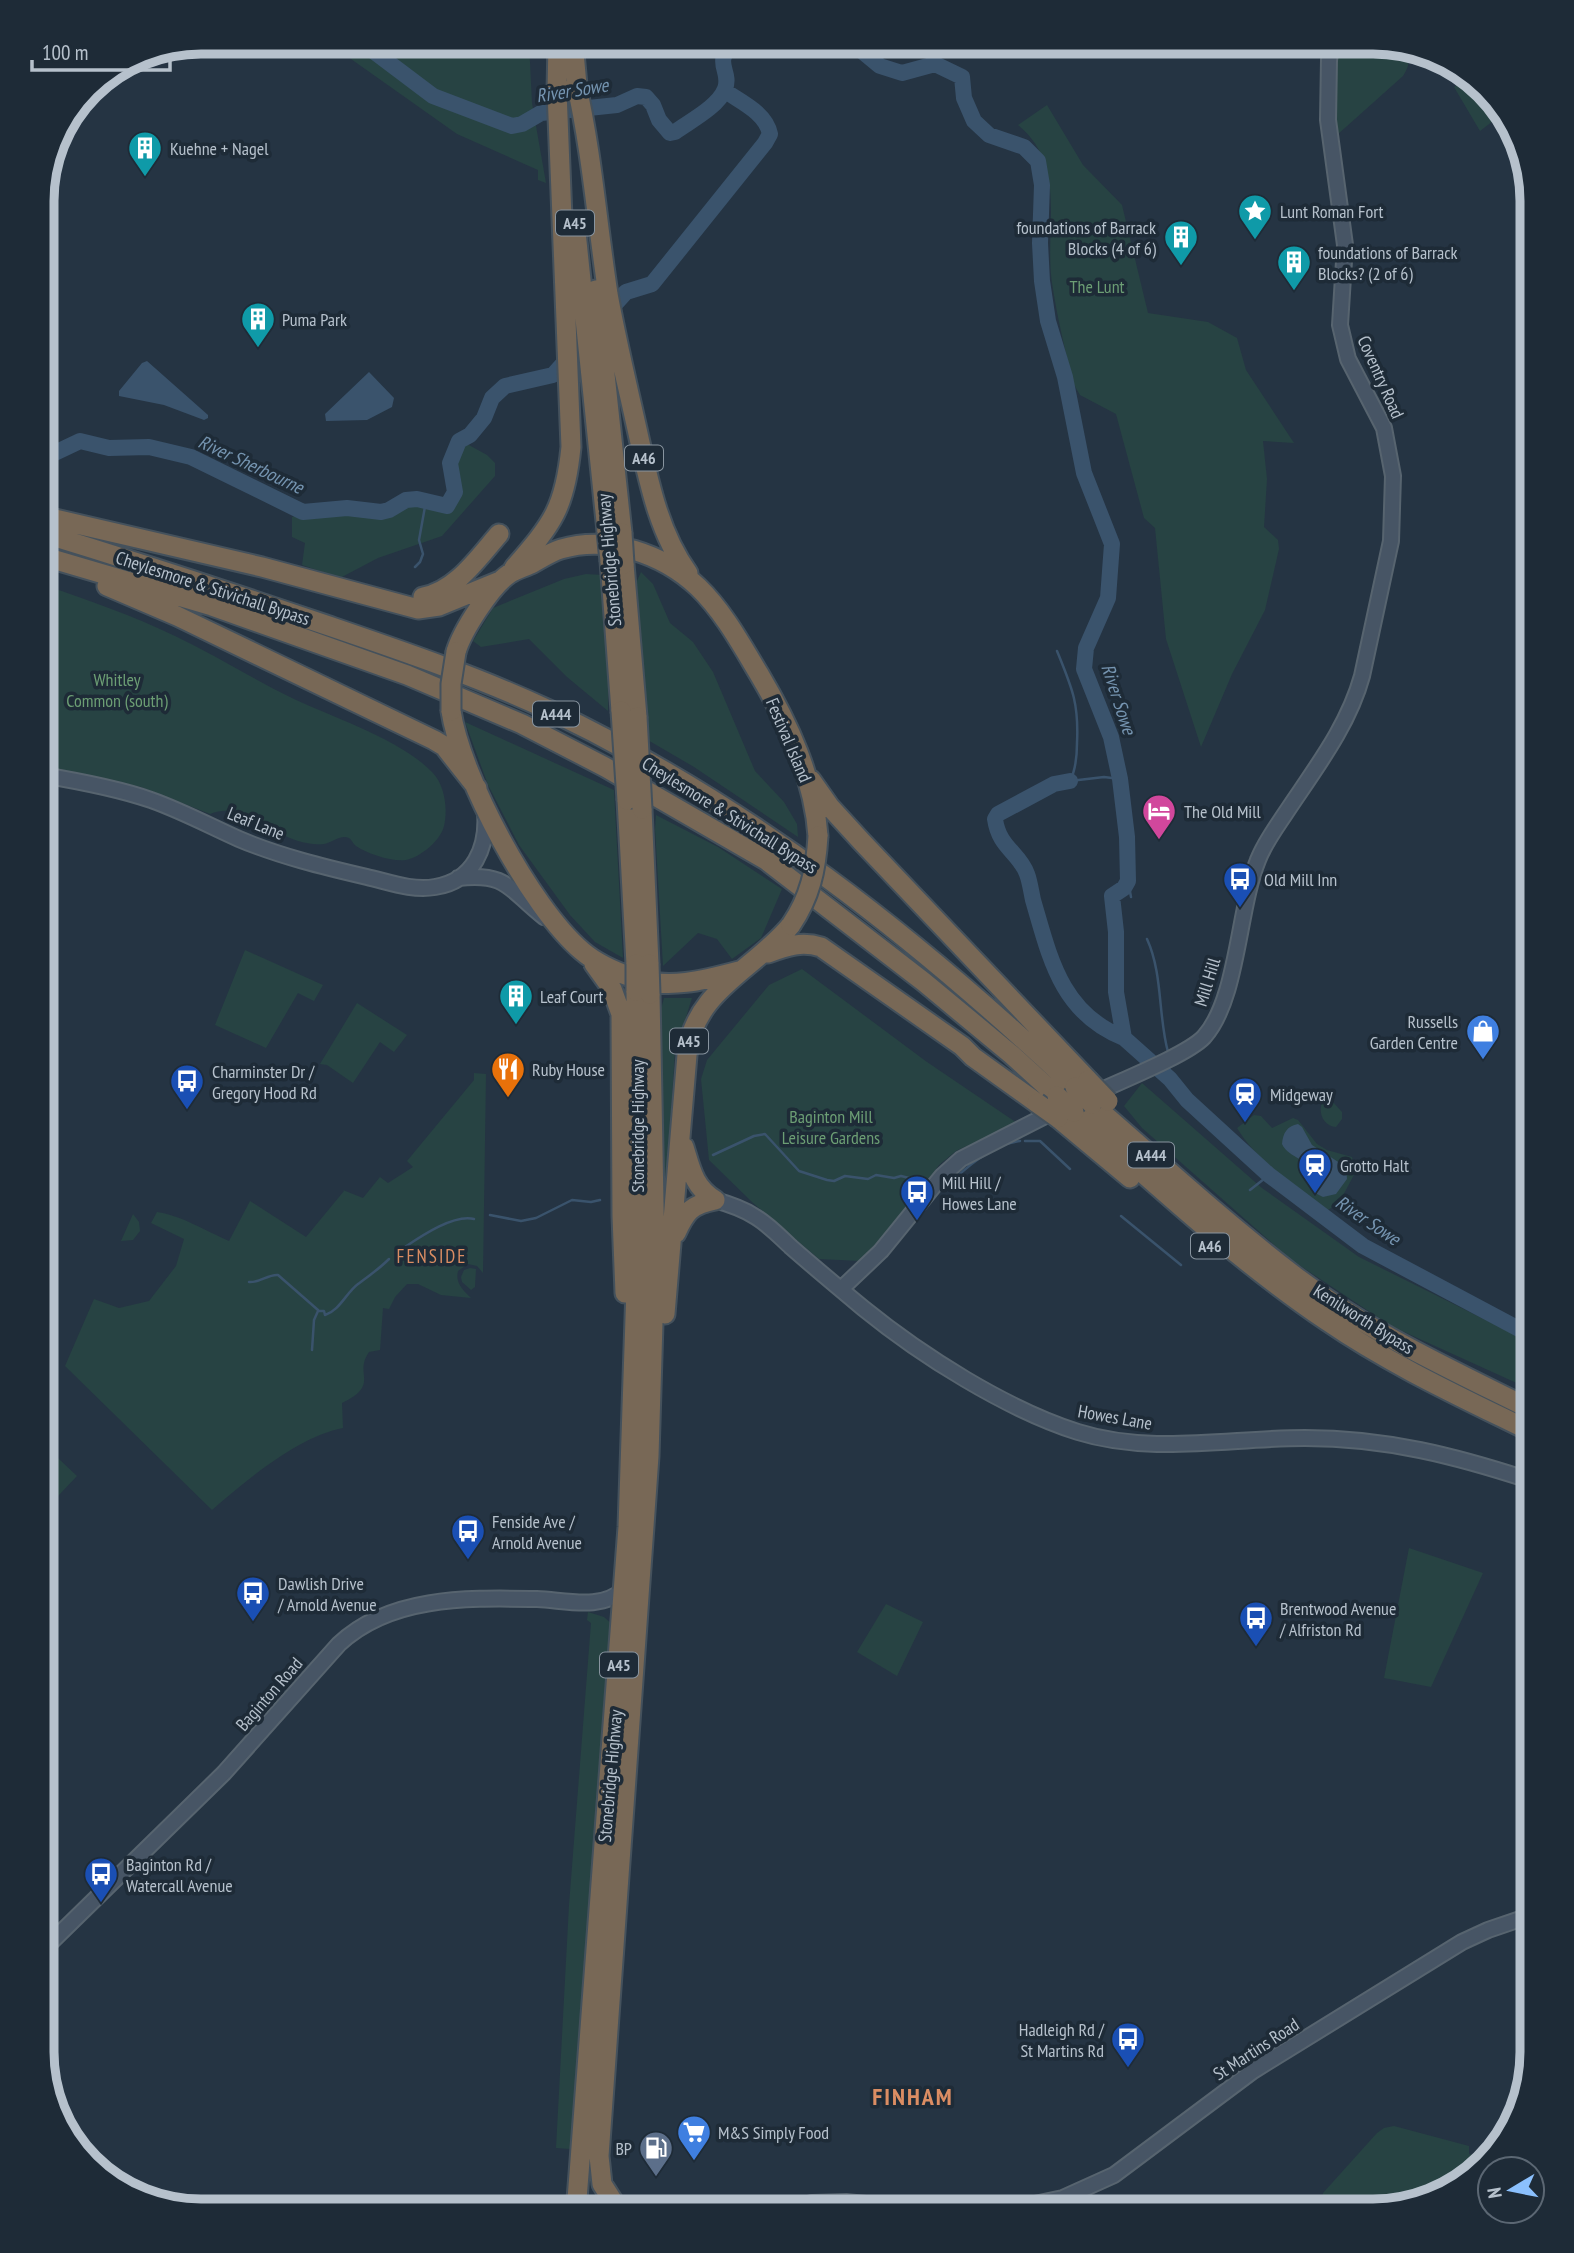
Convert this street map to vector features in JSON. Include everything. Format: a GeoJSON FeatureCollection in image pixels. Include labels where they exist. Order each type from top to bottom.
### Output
{"type":"FeatureCollection","features":[{"type":"Feature","properties":{"kind":"highway","name":"Stonebridge Highway"},"geometry":{"type":"LineString","coordinates":[[561,54],[603,297]]}},
{"type":"Feature","properties":{"kind":"highway","name":"Stonebridge Highway"},"geometry":{"type":"LineString","coordinates":[[566,88],[571,54]]}},
{"type":"Feature","properties":{"kind":"highway","name":"Stonebridge Highway"},"geometry":{"type":"LineString","coordinates":[[574,130],[584,317],[615,532]]}},
{"type":"Feature","properties":{"kind":"highway"},"geometry":{"type":"LineString","coordinates":[[55,519],[261,567],[418,609],[433,608],[505,577],[545,531],[561,502],[568,479],[571,447],[567,342],[574,130]]}},
{"type":"Feature","properties":{"kind":"highway","name":"A46"},"geometry":{"type":"LineString","coordinates":[[603,297],[607,328],[663,526],[676,558],[697,585]]}},
{"type":"Feature","properties":{"kind":"highway","name":"Stonebridge Highway"},"geometry":{"type":"LineString","coordinates":[[607,328],[615,532],[635,804],[655,1256],[651,1401],[640,1601],[599,2156],[603,2185],[613,2198]]}},
{"type":"Feature","properties":{"kind":"highway"},"geometry":{"type":"LineString","coordinates":[[395,603],[440,593],[460,577],[499,534]]}},
{"type":"Feature","properties":{"kind":"highway","name":"Cheylesmore & Stivichall Bypass"},"geometry":{"type":"LineString","coordinates":[[55,537],[222,589],[453,668],[550,711],[682,780],[757,828],[860,901],[1082,1084],[1067,1106]]}},
{"type":"Feature","properties":{"kind":"highway","name":"Festival Island"},"geometry":{"type":"LineString","coordinates":[[586,545],[617,546],[656,558],[697,585],[723,617],[764,683],[808,776],[818,836],[813,881],[803,906],[791,925],[743,970],[692,982],[645,982],[608,968],[588,956],[561,930],[521,871],[480,796],[458,740],[451,711],[451,676],[460,638],[472,618],[505,577],[563,549],[586,545]]}},
{"type":"Feature","properties":{"kind":"highway","name":"Cheylesmore & Stivichall Bypass"},"geometry":{"type":"LineString","coordinates":[[55,559],[212,606],[407,675],[522,724],[674,804],[766,860],[924,982],[1012,1055],[1136,1167]]}},
{"type":"Feature","properties":{"kind":"highway"},"geometry":{"type":"LineString","coordinates":[[72,564],[102,584],[177,616],[434,740],[444,746],[480,796]]}},
{"type":"Feature","properties":{"kind":"highway"},"geometry":{"type":"LineString","coordinates":[[808,776],[830,807],[1082,1084]]}},
{"type":"Feature","properties":{"kind":"highway","name":"A46"},"geometry":{"type":"LineString","coordinates":[[761,955],[793,945],[821,947],[962,1046],[1067,1106],[1212,1248],[1336,1336],[1373,1360],[1427,1387],[1458,1395],[1520,1426]]}},
{"type":"Feature","properties":{"kind":"highway"},"geometry":{"type":"LineString","coordinates":[[588,956],[612,989],[621,1014],[622,1216],[626,1331],[633,1381]]}},
{"type":"Feature","properties":{"kind":"highway","name":"A45"},"geometry":{"type":"LineString","coordinates":[[651,1401],[660,1358],[673,1241],[680,1132],[691,1030],[705,1005],[743,970]]}},
{"type":"Feature","properties":{"kind":"highway","name":"Stonebridge Highway"},"geometry":{"type":"LineString","coordinates":[[577,2198],[622,1625],[633,1381],[643,993]]}},
{"type":"Feature","properties":{"kind":"highway","name":"Cheylesmore & Stivichall Bypass"},"geometry":{"type":"LineString","coordinates":[[1067,1106],[1209,1206]]}},
{"type":"Feature","properties":{"kind":"highway"},"geometry":{"type":"LineString","coordinates":[[680,1132],[694,1180],[715,1200]]}},
{"type":"Feature","properties":{"kind":"highway","name":"Kenilworth Bypass"},"geometry":{"type":"LineString","coordinates":[[1136,1167],[1211,1233],[1327,1321],[1377,1352],[1458,1395]]}},
{"type":"Feature","properties":{"kind":"highway"},"geometry":{"type":"LineString","coordinates":[[673,1241],[682,1218],[688,1211],[715,1200]]}},
{"type":"Feature","properties":{"kind":"highway","name":"Kenilworth Bypass"},"geometry":{"type":"LineString","coordinates":[[1209,1206],[1292,1273],[1373,1328],[1520,1404]]}},
{"type":"Feature","properties":{"kind":"street","name":"Coventry Road"},"geometry":{"type":"LineString","coordinates":[[1330,55],[1328,120],[1345,245],[1340,325],[1348,359],[1384,428],[1393,476],[1393,519]]}},
{"type":"Feature","properties":{"kind":"street","name":"Mill Hill"},"geometry":{"type":"LineString","coordinates":[[841,1289],[881,1251],[942,1177],[961,1159],[1027,1124],[1196,1044],[1214,1024],[1226,992],[1258,858],[1350,711],[1357,695],[1391,541],[1393,519]]}},
{"type":"Feature","properties":{"kind":"street","name":"Leaf Lane"},"geometry":{"type":"LineString","coordinates":[[55,778],[149,799],[277,853],[359,875],[416,888],[438,887],[458,878],[485,876],[500,880],[561,930]]}},
{"type":"Feature","properties":{"kind":"street"},"geometry":{"type":"LineString","coordinates":[[458,878],[477,859],[483,847],[486,830],[480,796]]}},
{"type":"Feature","properties":{"kind":"street","name":"Howes Lane"},"geometry":{"type":"LineString","coordinates":[[715,1200],[760,1219],[888,1328],[951,1370],[1036,1416],[1080,1433],[1150,1443],[1305,1438],[1356,1440],[1435,1452],[1520,1477]]}},
{"type":"Feature","properties":{"kind":"street","name":"Baginton Road"},"geometry":{"type":"LineString","coordinates":[[54,1939],[241,1755],[340,1644],[361,1626],[396,1610],[444,1602],[539,1599],[587,1602],[612,1598],[624,1588]]}},
{"type":"Feature","properties":{"kind":"street","name":"Baginton Road"},"geometry":{"type":"LineString","coordinates":[[587,1602],[610,1611],[622,1625]]}},
{"type":"Feature","properties":{"kind":"street","name":"St Martins Road"},"geometry":{"type":"LineString","coordinates":[[1060,2199],[1114,2175],[1233,2085],[1462,1942],[1520,1919]]}},
{"type":"Feature","properties":{"kind":"green space"},"geometry":{"type":"Polygon","coordinates":[[[344,54],[530,54],[532,103],[546,183],[538,180],[538,170],[457,134],[344,54]]]}},
{"type":"Feature","properties":{"kind":"green space"},"geometry":{"type":"Polygon","coordinates":[[[1335,55],[1383,55],[1402,57],[1409,61],[1403,76],[1337,135],[1334,130],[1335,55]]]}},
{"type":"Feature","properties":{"kind":"green space"},"geometry":{"type":"Polygon","coordinates":[[[1460,83],[1483,104],[1496,120],[1480,131],[1454,87],[1460,83]]]}},
{"type":"Feature","properties":{"kind":"green space","name":"The Lunt"},"geometry":{"type":"Polygon","coordinates":[[[1047,105],[1083,165],[1122,205],[1148,313],[1208,322],[1237,338],[1246,370],[1294,443],[1263,441],[1267,479],[1264,527],[1278,540],[1279,549],[1265,610],[1232,674],[1201,747],[1166,639],[1155,528],[1144,518],[1116,414],[1080,395],[1070,371],[1052,283],[1049,179],[1043,159],[1033,141],[1018,125],[1047,105]]]}},
{"type":"Feature","properties":{"kind":"green space"},"geometry":{"type":"Polygon","coordinates":[[[467,444],[487,455],[495,463],[495,476],[442,536],[378,558],[340,578],[302,565],[305,543],[292,537],[292,517],[301,514],[358,514],[379,518],[391,515],[400,506],[411,502],[446,512],[458,501],[461,488],[455,472],[456,461],[461,445],[467,444]]]}},
{"type":"Feature","properties":{"kind":"green space"},"geometry":{"type":"Polygon","coordinates":[[[641,572],[653,584],[670,623],[693,642],[713,672],[755,771],[784,802],[797,824],[798,837],[694,767],[646,739],[636,583],[641,572]]]}},
{"type":"Feature","properties":{"kind":"green space"},"geometry":{"type":"Polygon","coordinates":[[[586,574],[603,575],[609,662],[608,711],[567,677],[529,639],[481,647],[473,641],[493,608],[564,579],[586,574]]]}},
{"type":"Feature","properties":{"kind":"green space","name":"Whitley Common (south)"},"geometry":{"type":"Polygon","coordinates":[[[55,589],[159,628],[292,698],[403,749],[436,777],[446,812],[442,831],[430,847],[406,860],[394,860],[367,852],[346,837],[324,844],[301,842],[244,814],[222,811],[210,814],[141,787],[55,770],[55,589]]]}},
{"type":"Feature","properties":{"kind":"green space"},"geometry":{"type":"Polygon","coordinates":[[[465,722],[614,790],[623,958],[595,942],[570,915],[519,845],[488,785],[465,722]]]}},
{"type":"Feature","properties":{"kind":"green space"},"geometry":{"type":"Polygon","coordinates":[[[656,815],[718,847],[782,889],[761,938],[732,959],[717,939],[698,933],[663,966],[656,815]]]}},
{"type":"Feature","properties":{"kind":"green space"},"geometry":{"type":"Polygon","coordinates":[[[245,950],[323,985],[314,1001],[298,993],[266,1048],[215,1025],[245,950]]]}},
{"type":"Feature","properties":{"kind":"green space","name":"Baginton Mill Leisure Gardens"},"geometry":{"type":"Polygon","coordinates":[[[802,969],[927,1062],[1017,1123],[956,1151],[939,1165],[902,1215],[860,1261],[819,1259],[753,1203],[709,1160],[701,1079],[707,1060],[769,985],[802,969]]]}},
{"type":"Feature","properties":{"kind":"green space"},"geometry":{"type":"Polygon","coordinates":[[[664,998],[692,998],[675,1052],[667,1173],[661,1188],[660,1013],[664,998]]]}},
{"type":"Feature","properties":{"kind":"green space"},"geometry":{"type":"Polygon","coordinates":[[[357,1003],[407,1035],[394,1052],[380,1042],[353,1083],[327,1065],[320,1064],[357,1003]]]}},
{"type":"Feature","properties":{"kind":"green space"},"geometry":{"type":"Polygon","coordinates":[[[474,1073],[486,1074],[483,1273],[477,1266],[468,1264],[458,1271],[457,1275],[460,1286],[471,1298],[441,1295],[418,1284],[407,1284],[395,1297],[389,1309],[383,1308],[380,1350],[369,1352],[365,1360],[363,1385],[354,1396],[342,1403],[343,1428],[308,1440],[273,1461],[212,1510],[65,1366],[94,1299],[119,1308],[149,1301],[176,1266],[184,1239],[151,1223],[157,1212],[184,1220],[229,1241],[250,1201],[306,1237],[343,1190],[363,1198],[380,1177],[388,1183],[413,1167],[407,1161],[474,1080],[474,1073]]]}},
{"type":"Feature","properties":{"kind":"green space"},"geometry":{"type":"Polygon","coordinates":[[[1142,1083],[1262,1188],[1359,1257],[1520,1337],[1520,1385],[1391,1326],[1290,1259],[1142,1128],[1124,1106],[1142,1083]]]}},
{"type":"Feature","properties":{"kind":"green space"},"geometry":{"type":"Polygon","coordinates":[[[1323,1101],[1332,1101],[1342,1112],[1342,1119],[1336,1127],[1328,1124],[1322,1117],[1323,1101]]]}},
{"type":"Feature","properties":{"kind":"green space"},"geometry":{"type":"Polygon","coordinates":[[[1254,1115],[1261,1116],[1272,1128],[1293,1118],[1298,1120],[1317,1144],[1327,1150],[1352,1157],[1356,1171],[1339,1203],[1328,1210],[1278,1173],[1256,1152],[1237,1128],[1254,1115]]]}},
{"type":"Feature","properties":{"kind":"green space"},"geometry":{"type":"Polygon","coordinates":[[[133,1214],[139,1222],[140,1231],[133,1240],[121,1241],[133,1214]]]}},
{"type":"Feature","properties":{"kind":"green space"},"geometry":{"type":"Polygon","coordinates":[[[476,1269],[475,1287],[471,1290],[462,1282],[461,1277],[464,1270],[476,1269]]]}},
{"type":"Feature","properties":{"kind":"green space"},"geometry":{"type":"Polygon","coordinates":[[[54,1455],[77,1476],[54,1500],[54,1455]]]}},
{"type":"Feature","properties":{"kind":"green space"},"geometry":{"type":"Polygon","coordinates":[[[1409,1548],[1483,1573],[1431,1687],[1384,1678],[1409,1548]]]}},
{"type":"Feature","properties":{"kind":"green space"},"geometry":{"type":"Polygon","coordinates":[[[886,1604],[923,1622],[897,1676],[857,1652],[886,1604]]]}},
{"type":"Feature","properties":{"kind":"green space"},"geometry":{"type":"Polygon","coordinates":[[[588,1612],[604,1617],[613,1625],[571,2149],[556,2148],[569,1905],[591,1623],[587,1620],[588,1612]]]}},
{"type":"Feature","properties":{"kind":"green space"},"geometry":{"type":"Polygon","coordinates":[[[1394,2126],[1469,2146],[1469,2154],[1476,2157],[1446,2179],[1411,2194],[1373,2199],[1322,2199],[1323,2193],[1377,2133],[1394,2126]]]}},
{"type":"Feature","properties":{"kind":"water"},"geometry":{"type":"Polygon","coordinates":[[[147,361],[208,415],[208,418],[204,420],[164,405],[119,396],[119,391],[142,363],[147,361]]]}},
{"type":"Feature","properties":{"kind":"water"},"geometry":{"type":"Polygon","coordinates":[[[369,372],[394,398],[392,407],[367,420],[326,421],[325,414],[369,372]]]}},
{"type":"Feature","properties":{"kind":"water"},"geometry":{"type":"Polygon","coordinates":[[[1298,1124],[1312,1145],[1346,1167],[1347,1179],[1336,1194],[1323,1197],[1317,1194],[1313,1170],[1289,1153],[1282,1144],[1286,1131],[1298,1124]]]}},
{"type":"Feature","properties":{"kind":"waterway","name":"River Sowe"},"geometry":{"type":"LineString","coordinates":[[377,54],[433,96],[512,126],[522,124],[541,113],[617,105],[637,96],[646,97],[670,133],[703,113],[721,96],[726,82],[723,62],[725,54]]}},
{"type":"Feature","properties":{"kind":"waterway","name":"River Sowe"},"geometry":{"type":"LineString","coordinates":[[866,55],[880,66],[902,73],[935,64],[962,77],[964,98],[974,121],[989,135],[1024,147],[1038,161],[1042,185],[1042,281],[1048,321],[1065,377],[1084,473],[1112,544],[1108,598],[1086,648],[1084,669],[1111,737],[1120,779],[1127,837],[1128,881],[1124,888],[1112,896],[1116,932],[1116,992],[1124,1038],[1269,1175],[1363,1246],[1520,1330]]}},
{"type":"Feature","properties":{"kind":"waterway","name":"River Sherbourne"},"geometry":{"type":"LineString","coordinates":[[606,314],[626,292],[652,284],[770,134],[758,114],[725,91]]}},
{"type":"Feature","properties":{"kind":"waterway","name":"River Sherbourne"},"geometry":{"type":"LineString","coordinates":[[55,453],[80,441],[109,448],[149,447],[191,457],[303,512],[347,508],[381,512],[406,500],[417,499],[447,506],[455,492],[450,463],[459,441],[470,435],[484,418],[492,398],[505,386],[553,375],[592,331]]}},
{"type":"Feature","properties":{"kind":"waterway"},"geometry":{"type":"LineString","coordinates":[[415,567],[423,554],[419,540],[426,501]]}},
{"type":"Feature","properties":{"kind":"waterway"},"geometry":{"type":"LineString","coordinates":[[1057,651],[1076,706],[1076,758],[1070,781]]}},
{"type":"Feature","properties":{"kind":"waterway"},"geometry":{"type":"LineString","coordinates":[[1070,781],[1104,777],[1120,779]]}},
{"type":"Feature","properties":{"kind":"waterway"},"geometry":{"type":"LineString","coordinates":[[1070,781],[1054,784],[998,814],[995,819],[997,829],[1027,874],[1046,943],[1061,981],[1072,999],[1086,1014],[1124,1038]]}},
{"type":"Feature","properties":{"kind":"waterway"},"geometry":{"type":"LineString","coordinates":[[1128,881],[1131,897]]}},
{"type":"Feature","properties":{"kind":"waterway"},"geometry":{"type":"LineString","coordinates":[[1147,939],[1156,966],[1168,1052]]}},
{"type":"Feature","properties":{"kind":"waterway"},"geometry":{"type":"LineString","coordinates":[[1169,1066],[1170,1079]]}},
{"type":"Feature","properties":{"kind":"waterway"},"geometry":{"type":"LineString","coordinates":[[713,1155],[754,1136],[765,1134],[799,1171],[827,1180],[834,1181],[845,1176],[868,1179],[876,1175],[894,1178],[901,1176],[923,1184]]}},
{"type":"Feature","properties":{"kind":"waterway"},"geometry":{"type":"LineString","coordinates":[[939,1190],[989,1152],[1020,1141]]}},
{"type":"Feature","properties":{"kind":"waterway"},"geometry":{"type":"LineString","coordinates":[[1025,1141],[1040,1141],[1070,1169]]}},
{"type":"Feature","properties":{"kind":"waterway"},"geometry":{"type":"LineString","coordinates":[[1250,1190],[1269,1175]]}},
{"type":"Feature","properties":{"kind":"waterway"},"geometry":{"type":"LineString","coordinates":[[490,1215],[521,1221],[536,1218],[572,1200],[600,1200]]}},
{"type":"Feature","properties":{"kind":"waterway"},"geometry":{"type":"LineString","coordinates":[[1121,1216],[1181,1265]]}},
{"type":"Feature","properties":{"kind":"waterway"},"geometry":{"type":"LineString","coordinates":[[402,1249],[447,1223],[466,1218],[474,1219]]}},
{"type":"Feature","properties":{"kind":"waterway"},"geometry":{"type":"LineString","coordinates":[[312,1350],[314,1320],[318,1311],[324,1311],[325,1315],[330,1313],[354,1288],[389,1259]]}},
{"type":"Feature","properties":{"kind":"waterway"},"geometry":{"type":"LineString","coordinates":[[249,1282],[278,1275],[318,1310]]}},
{"type":"Feature","properties":{"kind":"place","name":"Kuehne + Nagel"},"geometry":{"type":"Point","coordinates":[145,178]}},
{"type":"Feature","properties":{"kind":"place","name":"Lunt Roman Fort"},"geometry":{"type":"Point","coordinates":[1255,241]}},
{"type":"Feature","properties":{"kind":"place","name":"foundations of Barrack Blocks (4 of 6)"},"geometry":{"type":"Point","coordinates":[1181,267]}},
{"type":"Feature","properties":{"kind":"place","name":"foundations of Barrack Blocks? (2 of 6)"},"geometry":{"type":"Point","coordinates":[1294,292]}},
{"type":"Feature","properties":{"kind":"place","name":"Puma Park"},"geometry":{"type":"Point","coordinates":[258,349]}},
{"type":"Feature","properties":{"kind":"place","name":"The Old Mill"},"geometry":{"type":"Point","coordinates":[1159,841]}},
{"type":"Feature","properties":{"kind":"place","name":"Old Mill Inn"},"geometry":{"type":"Point","coordinates":[1240,909]}},
{"type":"Feature","properties":{"kind":"place","name":"Leaf Court"},"geometry":{"type":"Point","coordinates":[516,1026]}},
{"type":"Feature","properties":{"kind":"place","name":"Russells Garden Centre"},"geometry":{"type":"Point","coordinates":[1483,1061]}},
{"type":"Feature","properties":{"kind":"place","name":"Ruby House"},"geometry":{"type":"Point","coordinates":[508,1099]}},
{"type":"Feature","properties":{"kind":"place","name":"Charminster Dr / Gregory Hood Rd"},"geometry":{"type":"Point","coordinates":[187,1111]}},
{"type":"Feature","properties":{"kind":"place","name":"Midgeway"},"geometry":{"type":"Point","coordinates":[1245,1124]}},
{"type":"Feature","properties":{"kind":"place","name":"Grotto Halt"},"geometry":{"type":"Point","coordinates":[1315,1195]}},
{"type":"Feature","properties":{"kind":"place","name":"Mill Hill / Howes Lane"},"geometry":{"type":"Point","coordinates":[917,1222]}},
{"type":"Feature","properties":{"kind":"place","name":"Fenside Ave / Arnold Avenue"},"geometry":{"type":"Point","coordinates":[468,1561]}},
{"type":"Feature","properties":{"kind":"place","name":"Dawlish Drive / Arnold Avenue"},"geometry":{"type":"Point","coordinates":[253,1623]}},
{"type":"Feature","properties":{"kind":"place","name":"Brentwood Avenue / Alfriston Rd"},"geometry":{"type":"Point","coordinates":[1256,1648]}},
{"type":"Feature","properties":{"kind":"place","name":"Baginton Rd / Watercall Avenue"},"geometry":{"type":"Point","coordinates":[101,1904]}},
{"type":"Feature","properties":{"kind":"place","name":"Hadleigh Rd / St Martins Rd"},"geometry":{"type":"Point","coordinates":[1128,2069]}},
{"type":"Feature","properties":{"kind":"place","name":"M&S Simply Food"},"geometry":{"type":"Point","coordinates":[694,2162]}},
{"type":"Feature","properties":{"kind":"place","name":"BP"},"geometry":{"type":"Point","coordinates":[656,2178]}},
{"type":"Feature","properties":{"kind":"district","name":"FENSIDE"},"geometry":{"type":"Point","coordinates":[432,1256]}},
{"type":"Feature","properties":{"kind":"district","name":"FINHAM"},"geometry":{"type":"Point","coordinates":[913,2096]}}]}
